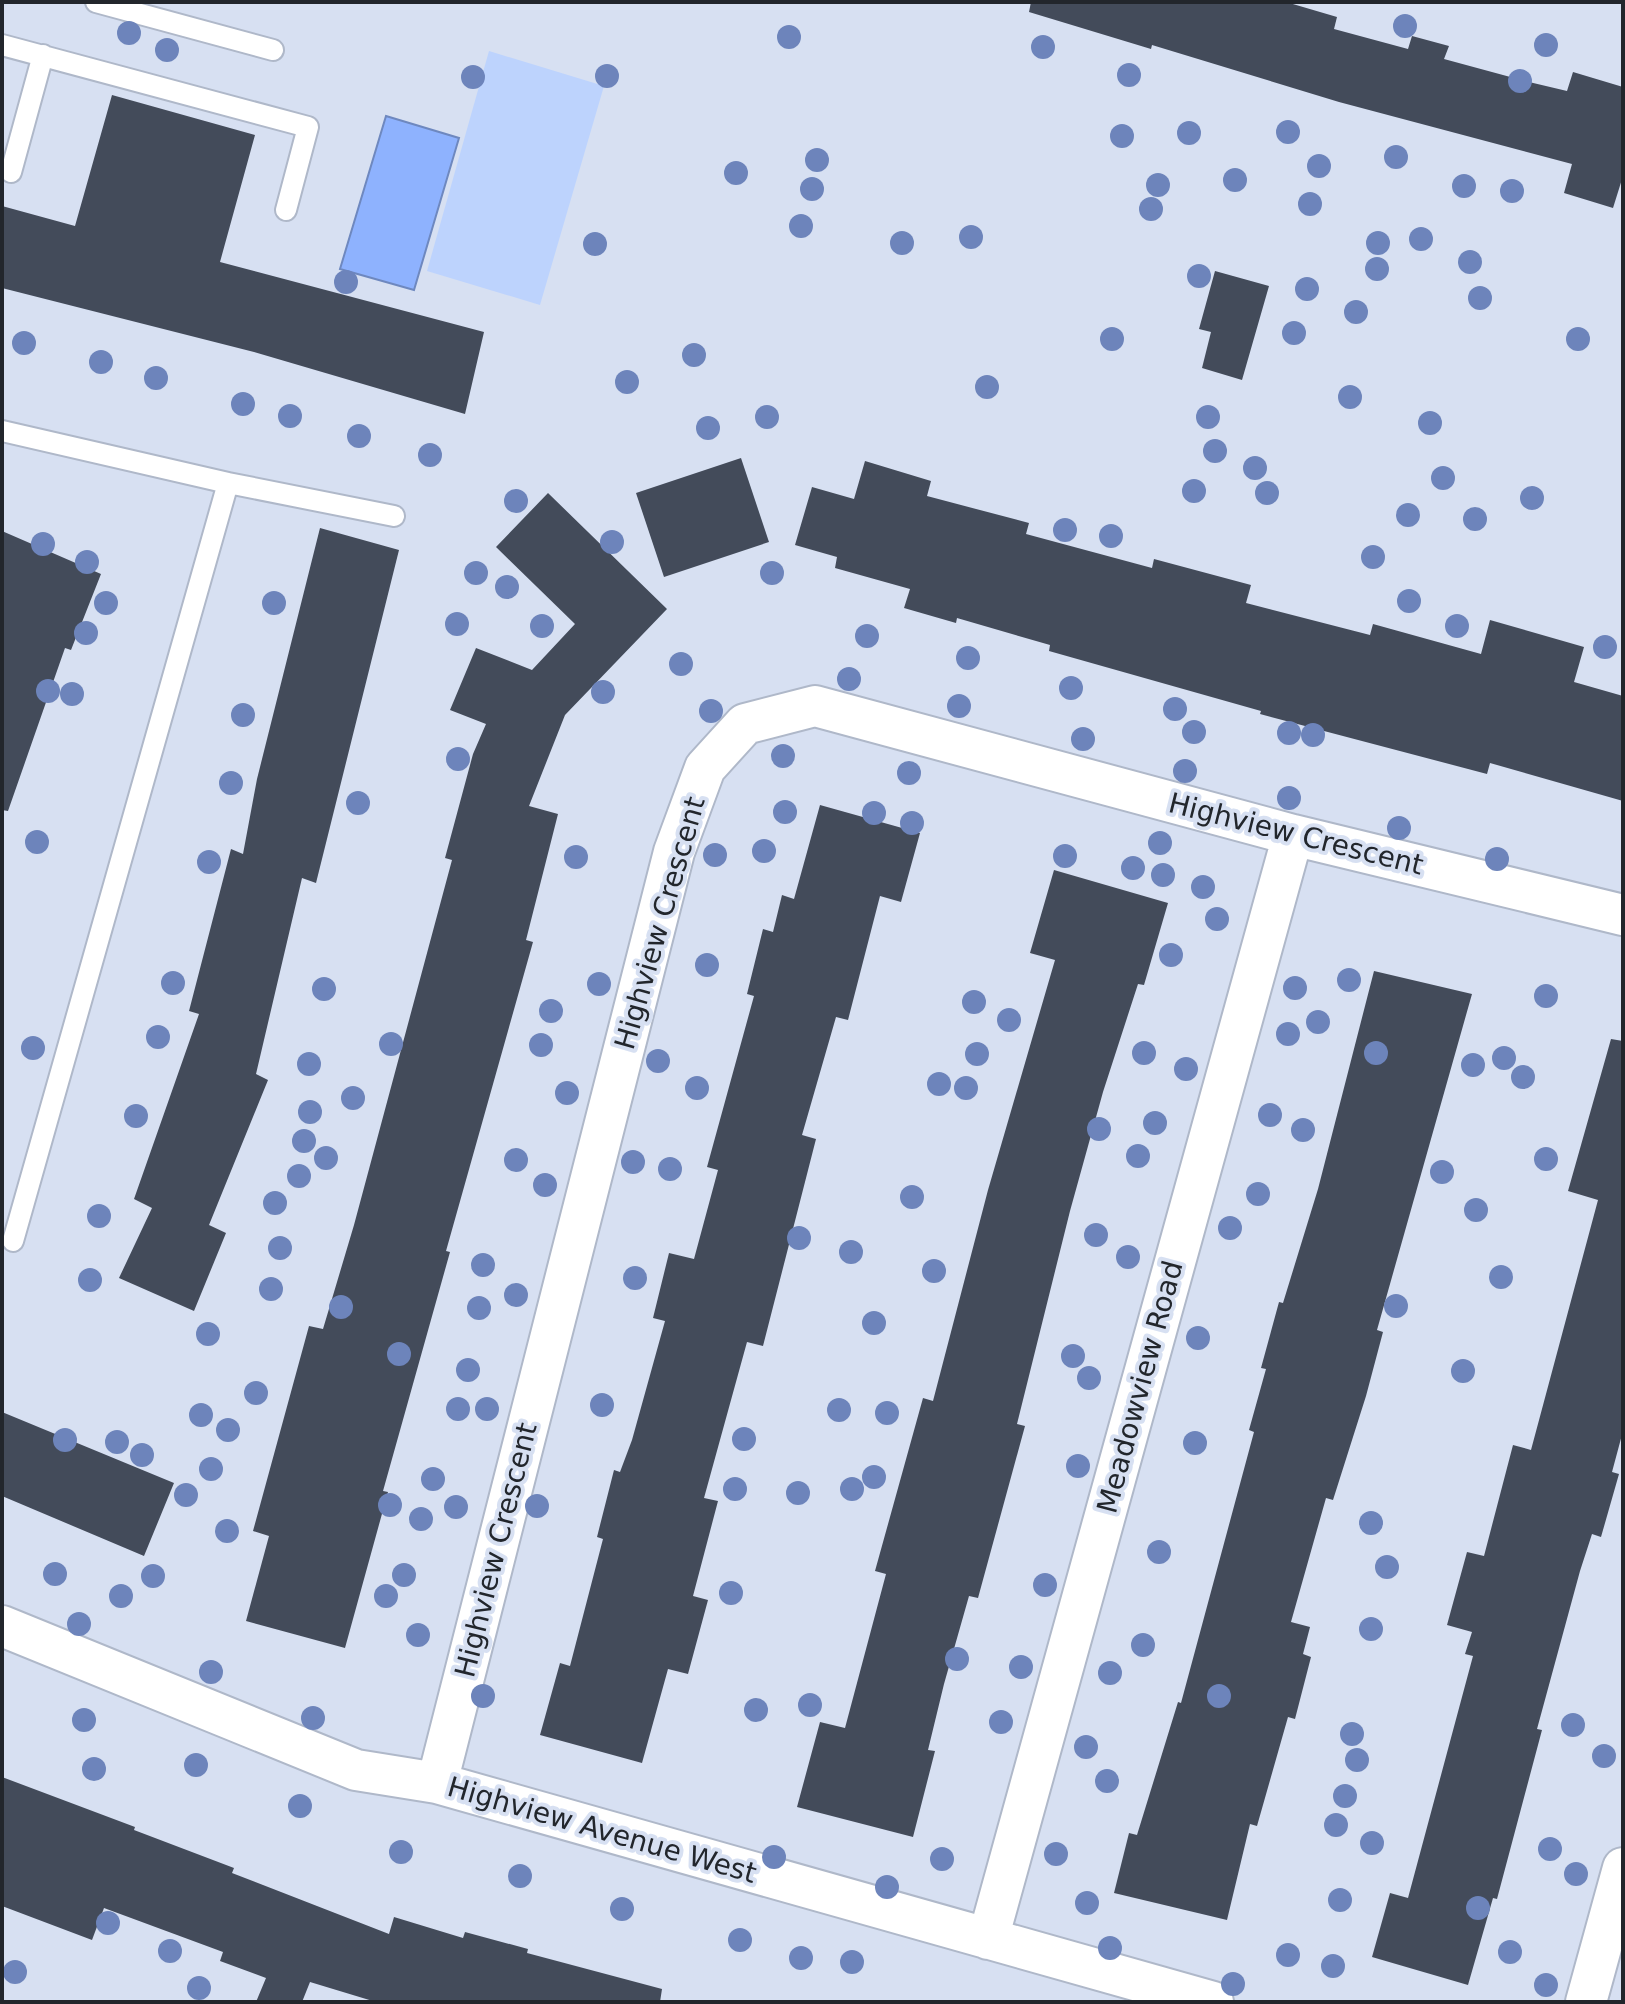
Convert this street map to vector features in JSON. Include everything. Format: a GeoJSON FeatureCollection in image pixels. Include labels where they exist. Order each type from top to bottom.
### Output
{"type":"FeatureCollection","features":[{"type":"Feature","properties":{"kind":"street","name":"Highview Crescent"},"geometry":{"type":"LineString","coordinates":[[437,1783],[674,852],[705,768],[745,724],[815,706],[1293,835],[1623,915]]}},
{"type":"Feature","properties":{"kind":"street","name":"Meadowview Road"},"geometry":{"type":"LineString","coordinates":[[988,1939],[1293,835]]}},
{"type":"Feature","properties":{"kind":"street","name":"Highview Avenue West"},"geometry":{"type":"LineString","coordinates":[[2,1626],[356,1770],[437,1783],[1213,2002]]}},
{"type":"Feature","properties":{"kind":"street"},"geometry":{"type":"LineString","coordinates":[[1586,2002],[1623,1868]]}},
{"type":"Feature","properties":{"kind":"lane"},"geometry":{"type":"LineString","coordinates":[[96,2],[273,50]]}},
{"type":"Feature","properties":{"kind":"lane"},"geometry":{"type":"LineString","coordinates":[[2,45],[308,127],[286,210]]}},
{"type":"Feature","properties":{"kind":"lane"},"geometry":{"type":"LineString","coordinates":[[11,172],[43,55]]}},
{"type":"Feature","properties":{"kind":"lane"},"geometry":{"type":"LineString","coordinates":[[2,431],[228,483],[394,516]]}},
{"type":"Feature","properties":{"kind":"lane"},"geometry":{"type":"LineString","coordinates":[[13,1241],[228,483]]}},
{"type":"Feature","properties":{"kind":"shaded area"},"geometry":{"type":"Polygon","coordinates":[[[489,51],[604,86],[540,305],[427,271],[489,51]]]}},
{"type":"Feature","properties":{"kind":"water"},"geometry":{"type":"Polygon","coordinates":[[[386,116],[459,138],[414,290],[340,269],[386,116]]]}},
{"type":"Feature","properties":{"kind":"building"},"geometry":{"type":"Polygon","coordinates":[[[1031,2],[1286,2],[1337,17],[1334,29],[1408,49],[1412,36],[1449,46],[1444,59],[1529,82],[1567,91],[1573,72],[1623,87],[1623,176],[1613,208],[1564,193],[1572,164],[1339,102],[1152,45],[1151,49],[1029,12],[1031,2]]]}},
{"type":"Feature","properties":{"kind":"building"},"geometry":{"type":"Polygon","coordinates":[[[112,95],[255,135],[220,262],[484,332],[465,414],[254,352],[2,288],[2,206],[75,226],[112,95]]]}},
{"type":"Feature","properties":{"kind":"building"},"geometry":{"type":"Polygon","coordinates":[[[1215,271],[1269,286],[1242,380],[1202,368],[1211,332],[1199,329],[1215,271]]]}},
{"type":"Feature","properties":{"kind":"building"},"geometry":{"type":"Polygon","coordinates":[[[741,458],[769,542],[664,577],[636,493],[741,458]]]}},
{"type":"Feature","properties":{"kind":"building"},"geometry":{"type":"Polygon","coordinates":[[[865,461],[931,481],[927,496],[1029,523],[1026,534],[1152,568],[1154,559],[1251,585],[1246,603],[1370,635],[1373,624],[1481,654],[1490,620],[1584,647],[1574,682],[1623,696],[1623,801],[1490,763],[1487,774],[1260,714],[1261,711],[1049,651],[1050,645],[957,618],[956,623],[904,608],[910,589],[835,568],[837,557],[795,545],[812,487],[854,499],[865,461]]]}},
{"type":"Feature","properties":{"kind":"building"},"geometry":{"type":"Polygon","coordinates":[[[548,493],[667,609],[565,715],[529,806],[558,814],[526,940],[533,942],[446,1251],[450,1252],[383,1491],[388,1492],[345,1648],[246,1621],[269,1536],[253,1531],[309,1326],[323,1329],[354,1225],[452,860],[445,858],[473,754],[486,724],[450,710],[476,648],[532,670],[575,624],[496,547],[548,493]]]}},
{"type":"Feature","properties":{"kind":"building"},"geometry":{"type":"Polygon","coordinates":[[[320,528],[399,550],[316,883],[302,878],[256,1074],[268,1080],[209,1225],[226,1233],[194,1311],[119,1278],[152,1208],[134,1199],[199,1014],[189,1011],[231,849],[243,854],[257,779],[320,528]]]}},
{"type":"Feature","properties":{"kind":"building"},"geometry":{"type":"Polygon","coordinates":[[[2,531],[101,574],[71,650],[65,648],[8,811],[2,810],[2,531]]]}},
{"type":"Feature","properties":{"kind":"building"},"geometry":{"type":"Polygon","coordinates":[[[820,805],[920,833],[901,902],[880,896],[848,1020],[836,1017],[802,1135],[816,1139],[763,1346],[747,1342],[704,1498],[718,1501],[693,1596],[708,1600],[688,1674],[668,1669],[642,1763],[540,1735],[560,1663],[570,1666],[603,1539],[597,1537],[614,1470],[620,1472],[632,1440],[665,1321],[653,1318],[669,1253],[694,1259],[718,1170],[707,1167],[754,996],[747,994],[763,929],[773,932],[782,895],[794,899],[820,805]]]}},
{"type":"Feature","properties":{"kind":"building"},"geometry":{"type":"Polygon","coordinates":[[[1054,870],[1168,903],[1144,985],[1138,984],[1103,1092],[1070,1211],[1017,1424],[1025,1426],[978,1598],[969,1596],[944,1684],[928,1750],[935,1751],[913,1837],[797,1807],[820,1722],[845,1728],[886,1574],[875,1571],[923,1398],[933,1401],[988,1190],[1055,960],[1030,953],[1054,870]]]}},
{"type":"Feature","properties":{"kind":"building"},"geometry":{"type":"Polygon","coordinates":[[[1374,971],[1472,994],[1377,1330],[1383,1332],[1366,1396],[1333,1500],[1326,1498],[1291,1622],[1310,1627],[1303,1654],[1311,1657],[1295,1719],[1288,1717],[1257,1826],[1250,1824],[1227,1920],[1114,1893],[1129,1833],[1137,1835],[1178,1702],[1181,1703],[1254,1432],[1249,1430],[1266,1369],[1261,1368],[1279,1302],[1283,1303],[1318,1189],[1374,971]]]}},
{"type":"Feature","properties":{"kind":"building"},"geometry":{"type":"Polygon","coordinates":[[[1611,1039],[1623,1041],[1623,1431],[1612,1472],[1619,1474],[1601,1537],[1592,1534],[1580,1571],[1537,1729],[1542,1730],[1497,1899],[1493,1898],[1468,1985],[1372,1957],[1390,1893],[1408,1898],[1473,1656],[1465,1654],[1472,1632],[1447,1625],[1467,1552],[1484,1556],[1513,1445],[1531,1450],[1598,1200],[1568,1191],[1611,1039]]]}},
{"type":"Feature","properties":{"kind":"building"},"geometry":{"type":"Polygon","coordinates":[[[2,1412],[174,1483],[144,1556],[2,1496],[2,1412]]]}},
{"type":"Feature","properties":{"kind":"building"},"geometry":{"type":"Polygon","coordinates":[[[2,1777],[135,1827],[134,1830],[234,1868],[232,1873],[389,1934],[394,1917],[463,1938],[465,1932],[528,1949],[527,1953],[662,1989],[660,2002],[376,2002],[310,1982],[302,2002],[256,2002],[266,1978],[220,1961],[223,1952],[104,1908],[92,1940],[2,1906],[2,1777]]]}}]}
